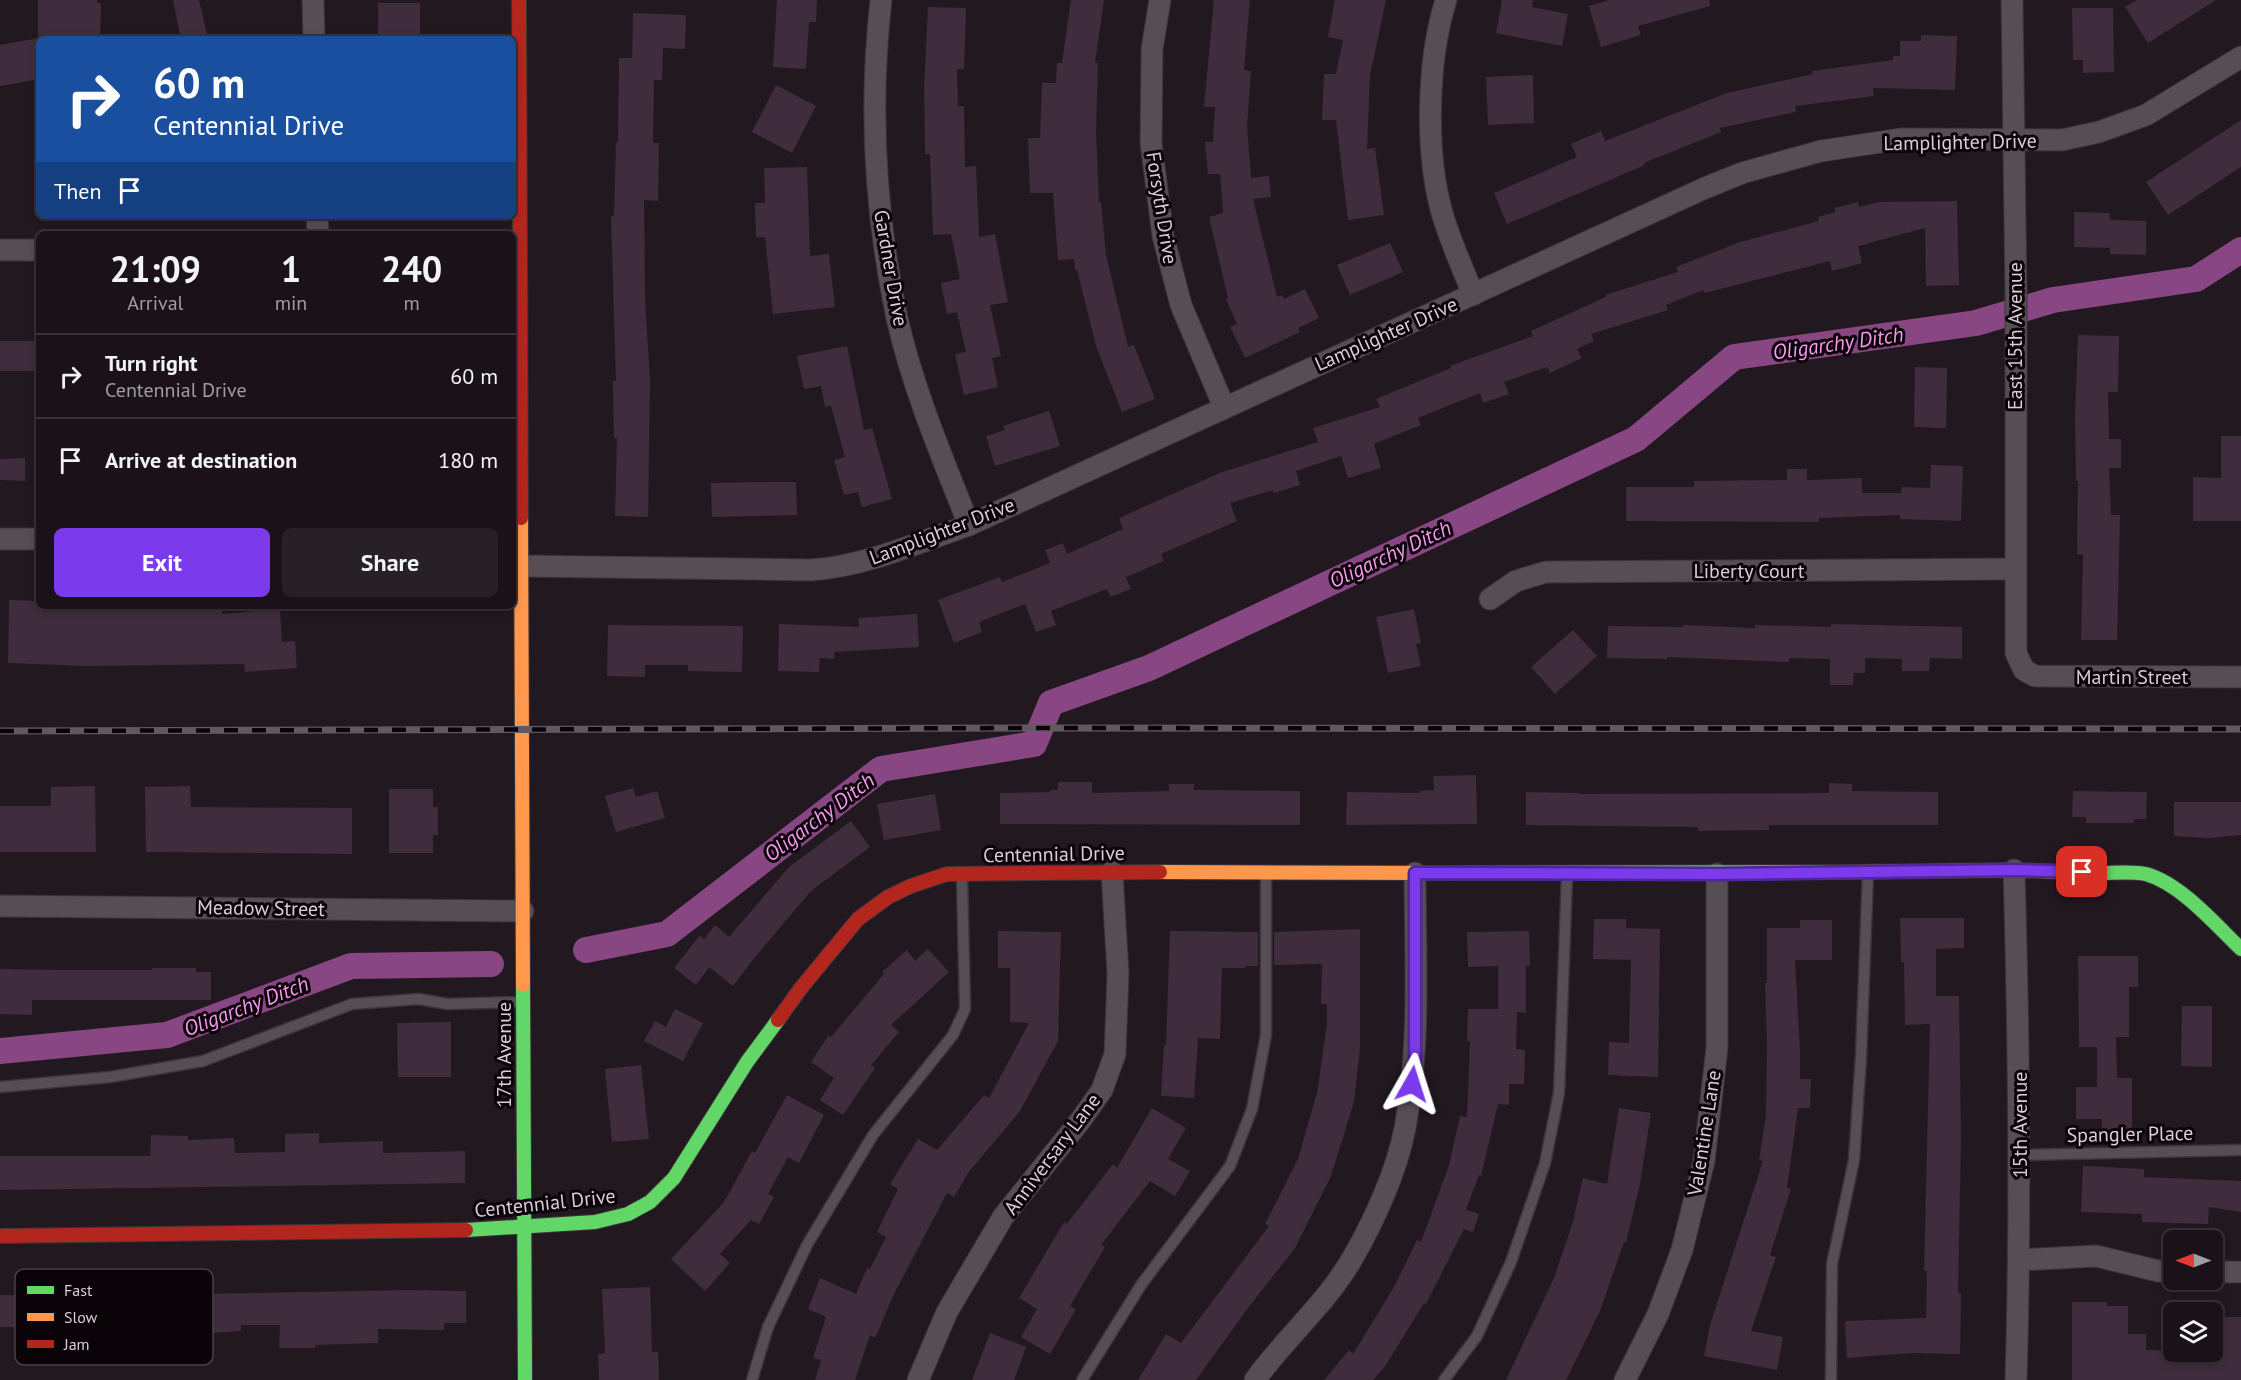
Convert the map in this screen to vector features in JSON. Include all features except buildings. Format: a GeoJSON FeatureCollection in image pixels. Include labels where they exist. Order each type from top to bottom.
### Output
{"type":"FeatureCollection","features":[{"type":"Feature","properties":{"kind":"street"},"geometry":{"type":"LineString","coordinates":[[313,0],[314,36]]}},
{"type":"Feature","properties":{"kind":"street","name":"17th Avenue"},"geometry":{"type":"LineString","coordinates":[[519,0],[517,250],[522,566],[525,1380]]}},
{"type":"Feature","properties":{"kind":"street","name":"Gardner Drive"},"geometry":{"type":"LineString","coordinates":[[882,0],[876,44],[875,155],[883,237],[898,319],[925,413],[969,525]]}},
{"type":"Feature","properties":{"kind":"street","name":"Forsyth Drive"},"geometry":{"type":"LineString","coordinates":[[1160,0],[1152,49],[1151,143],[1163,236],[1181,304],[1224,407]]}},
{"type":"Feature","properties":{"kind":"street"},"geometry":{"type":"LineString","coordinates":[[1446,0],[1432,73],[1431,143],[1442,213],[1473,295]]}},
{"type":"Feature","properties":{"kind":"street","name":"East 15th Avenue"},"geometry":{"type":"LineString","coordinates":[[2012,0],[2016,297],[2016,653],[2024,670]]}},
{"type":"Feature","properties":{"kind":"street","name":"Lamplighter Drive"},"geometry":{"type":"LineString","coordinates":[[522,566],[811,570],[835,568],[873,559],[969,525],[1705,188],[1743,173],[1821,151],[1901,139],[2062,140],[2099,132],[2146,115],[2241,57]]}},
{"type":"Feature","properties":{"kind":"street"},"geometry":{"type":"LineString","coordinates":[[0,250],[36,250]]}},
{"type":"Feature","properties":{"kind":"street"},"geometry":{"type":"LineString","coordinates":[[0,539],[36,539]]}},
{"type":"Feature","properties":{"kind":"street","name":"Liberty Court"},"geometry":{"type":"LineString","coordinates":[[1490,599],[1516,581],[1546,572],[2015,569]]}},
{"type":"Feature","properties":{"kind":"street","name":"Martin Street"},"geometry":{"type":"LineString","coordinates":[[2024,670],[2035,676],[2241,677]]}},
{"type":"Feature","properties":{"kind":"street","name":"Centennial Drive"},"geometry":{"type":"LineString","coordinates":[[0,1236],[524,1228],[595,1222],[628,1214],[650,1202],[674,1178],[747,1062],[801,988],[858,919],[888,897],[911,886],[947,874],[1266,872],[1717,874],[2014,870],[2145,874],[2169,885],[2190,901],[2241,949]]}},
{"type":"Feature","properties":{"kind":"street","name":"15th Avenue"},"geometry":{"type":"LineString","coordinates":[[2014,870],[2020,1155],[2020,1260],[2016,1380]]}},
{"type":"Feature","properties":{"kind":"street","name":"Anniversary Lane"},"geometry":{"type":"LineString","coordinates":[[918,1380],[947,1312],[1003,1217],[1102,1090],[1115,1054],[1118,975],[1112,872]]}},
{"type":"Feature","properties":{"kind":"street"},"geometry":{"type":"LineString","coordinates":[[1255,1380],[1332,1289],[1352,1260],[1383,1197],[1405,1130],[1415,1061],[1415,873]]}},
{"type":"Feature","properties":{"kind":"street","name":"Valentine Lane"},"geometry":{"type":"LineString","coordinates":[[1631,1378],[1682,1250],[1704,1161],[1717,1048],[1717,874]]}},
{"type":"Feature","properties":{"kind":"street","name":"Meadow Street"},"geometry":{"type":"LineString","coordinates":[[0,906],[523,911]]}},
{"type":"Feature","properties":{"kind":"street"},"geometry":{"type":"LineString","coordinates":[[2020,1260],[2096,1256],[2163,1271]]}},
{"type":"Feature","properties":{"kind":"street"},"geometry":{"type":"LineString","coordinates":[[2223,1272],[2241,1272]]}},
{"type":"Feature","properties":{"kind":"lane"},"geometry":{"type":"LineString","coordinates":[[1082,1380],[1141,1285],[1230,1166],[1252,1109],[1266,1035],[1266,872]]}},
{"type":"Feature","properties":{"kind":"lane"},"geometry":{"type":"LineString","coordinates":[[1831,1380],[1832,1264],[1854,1160],[1862,1057],[1868,872]]}},
{"type":"Feature","properties":{"kind":"lane"},"geometry":{"type":"LineString","coordinates":[[1444,1380],[1477,1336],[1511,1262],[1545,1163],[1559,1093],[1567,873]]}},
{"type":"Feature","properties":{"kind":"lane"},"geometry":{"type":"LineString","coordinates":[[752,1380],[768,1327],[807,1245],[873,1135],[953,1035],[965,1009],[962,874]]}},
{"type":"Feature","properties":{"kind":"lane"},"geometry":{"type":"LineString","coordinates":[[0,1087],[110,1077],[203,1061],[352,1004],[419,999],[447,1004],[523,1002]]}},
{"type":"Feature","properties":{"kind":"lane","name":"Spangler Place"},"geometry":{"type":"LineString","coordinates":[[2020,1155],[2241,1150]]}},
{"type":"Feature","properties":{"kind":"waterway","name":"Oligarchy Ditch"},"geometry":{"type":"LineString","coordinates":[[586,950],[667,934],[881,769],[1034,744],[1051,703],[1149,668],[1636,439],[1734,357],[1976,323],[2053,300],[2196,279],[2241,250]]}},
{"type":"Feature","properties":{"kind":"waterway","name":"Oligarchy Ditch"},"geometry":{"type":"LineString","coordinates":[[0,1051],[167,1035],[351,966],[491,964]]}},
{"type":"Feature","properties":{"kind":"railway"},"geometry":{"type":"LineString","coordinates":[[0,731],[1028,728],[2241,729]]}},
{"type":"Feature","properties":{"kind":"traffic: fast"},"geometry":{"type":"LineString","coordinates":[[1442,873],[1854,872]]}},
{"type":"Feature","properties":{"kind":"traffic: fast"},"geometry":{"type":"LineString","coordinates":[[2099,873],[2141,873],[2159,879],[2172,886],[2197,906],[2241,949]]}},
{"type":"Feature","properties":{"kind":"traffic: fast"},"geometry":{"type":"LineString","coordinates":[[523,985],[525,1380]]}},
{"type":"Feature","properties":{"kind":"traffic: fast"},"geometry":{"type":"LineString","coordinates":[[466,1230],[595,1222],[628,1214],[650,1202],[674,1178],[747,1062],[778,1020]]}},
{"type":"Feature","properties":{"kind":"traffic: slow"},"geometry":{"type":"LineString","coordinates":[[521,518],[523,985]]}},
{"type":"Feature","properties":{"kind":"traffic: slow"},"geometry":{"type":"LineString","coordinates":[[1854,872],[2014,870],[2099,873]]}},
{"type":"Feature","properties":{"kind":"traffic: slow"},"geometry":{"type":"LineString","coordinates":[[1160,872],[1442,873]]}},
{"type":"Feature","properties":{"kind":"traffic: jam"},"geometry":{"type":"LineString","coordinates":[[519,0],[521,518]]}},
{"type":"Feature","properties":{"kind":"traffic: jam"},"geometry":{"type":"LineString","coordinates":[[778,1020],[801,988],[858,919],[888,897],[911,886],[947,874],[1160,872]]}},
{"type":"Feature","properties":{"kind":"traffic: jam"},"geometry":{"type":"LineString","coordinates":[[0,1236],[466,1230]]}},
{"type":"Feature","properties":{"kind":"route"},"geometry":{"type":"LineString","coordinates":[[1412,1084],[1415,1061],[1415,873],[1717,874],[2014,870],[2082,872]]}}]}
